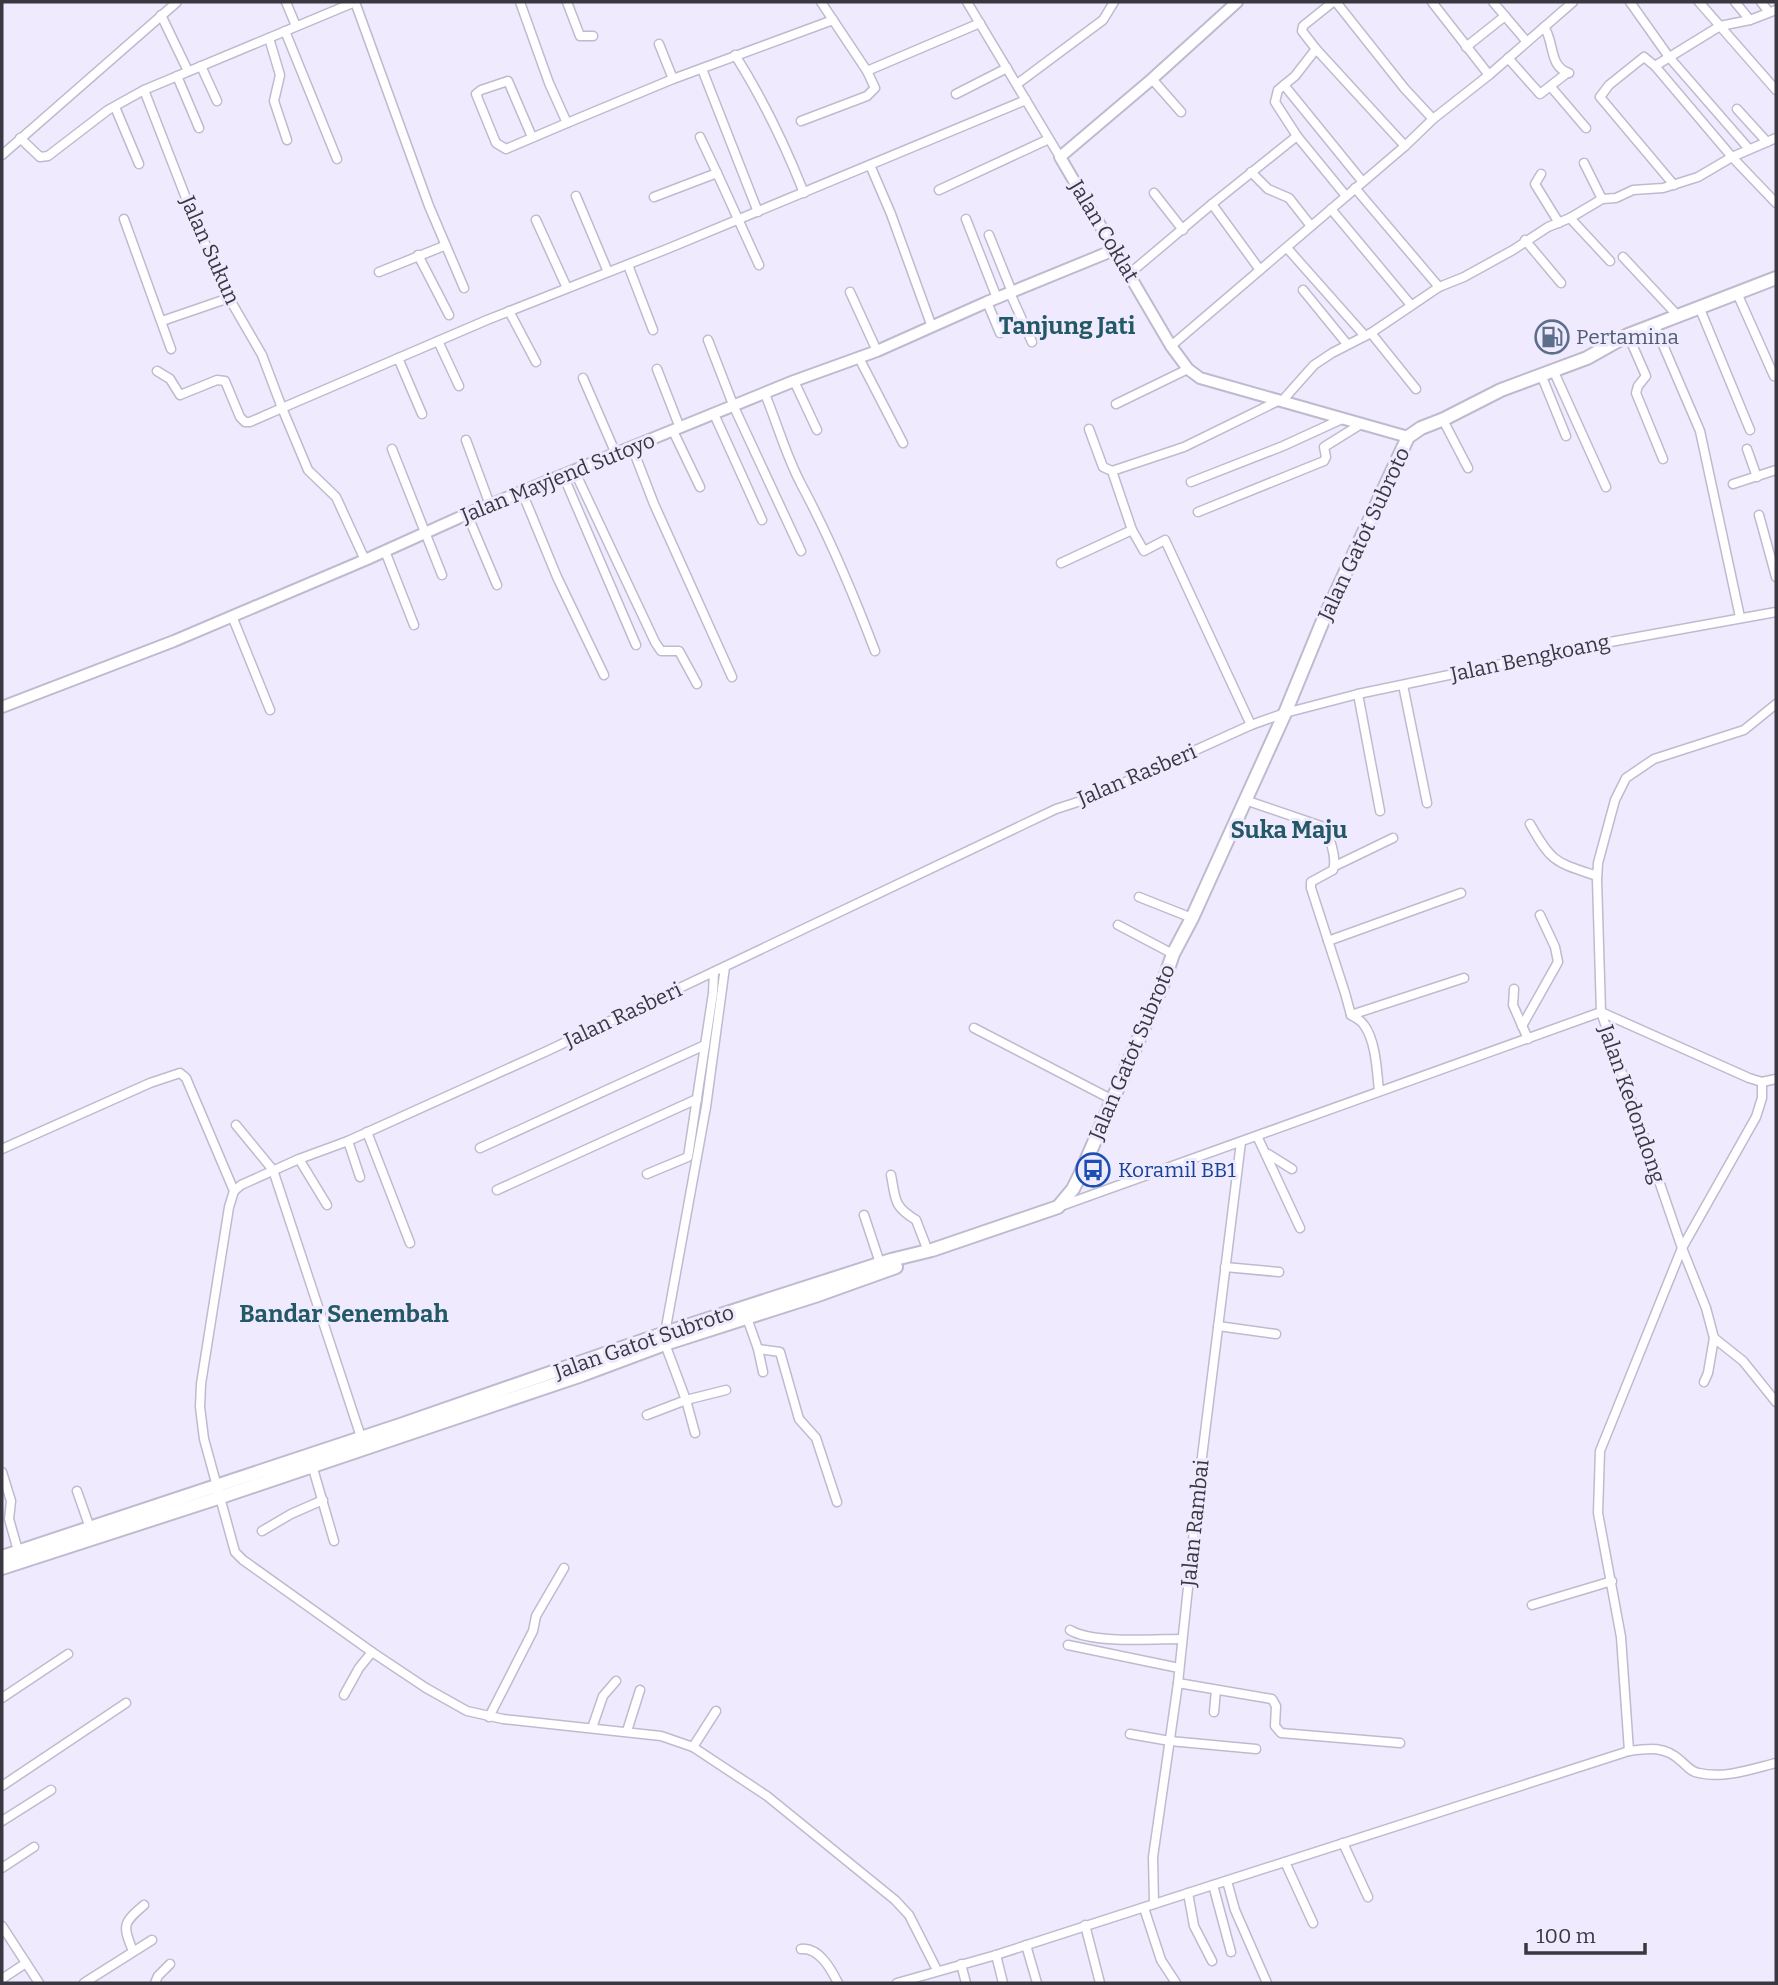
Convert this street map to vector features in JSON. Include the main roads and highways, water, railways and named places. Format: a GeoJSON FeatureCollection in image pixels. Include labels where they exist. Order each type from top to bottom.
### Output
{"type":"FeatureCollection","features":[{"type":"Feature","properties":{"kind":"main road","name":"Jalan Gatot Subroto"},"geometry":{"type":"LineString","coordinates":[[2,1557],[20,1557],[90,1528],[219,1491],[361,1437],[1058,1207],[1073,1189],[1080,1175],[1173,954],[1192,918],[1408,438],[1421,428],[1443,420],[1502,390],[1587,358],[1628,335],[1776,278]]}},
{"type":"Feature","properties":{"kind":"main road"},"geometry":{"type":"LineString","coordinates":[[2,1568],[20,1557],[219,1491],[312,1465],[582,1375],[665,1338],[747,1318],[894,1268],[926,1251]]}},
{"type":"Feature","properties":{"kind":"place","name":"Pertamina"},"geometry":{"type":"Point","coordinates":[1552,337]}},
{"type":"Feature","properties":{"kind":"place","name":"Koramil BB1"},"geometry":{"type":"Point","coordinates":[1093,1170]}},
{"type":"Feature","properties":{"kind":"district","name":"Tanjung Jati"},"geometry":{"type":"Point","coordinates":[1067,326]}},
{"type":"Feature","properties":{"kind":"district","name":"Suka Maju"},"geometry":{"type":"Point","coordinates":[1289,830]}},
{"type":"Feature","properties":{"kind":"district","name":"Bandar Senembah"},"geometry":{"type":"Point","coordinates":[344,1314]}}]}
